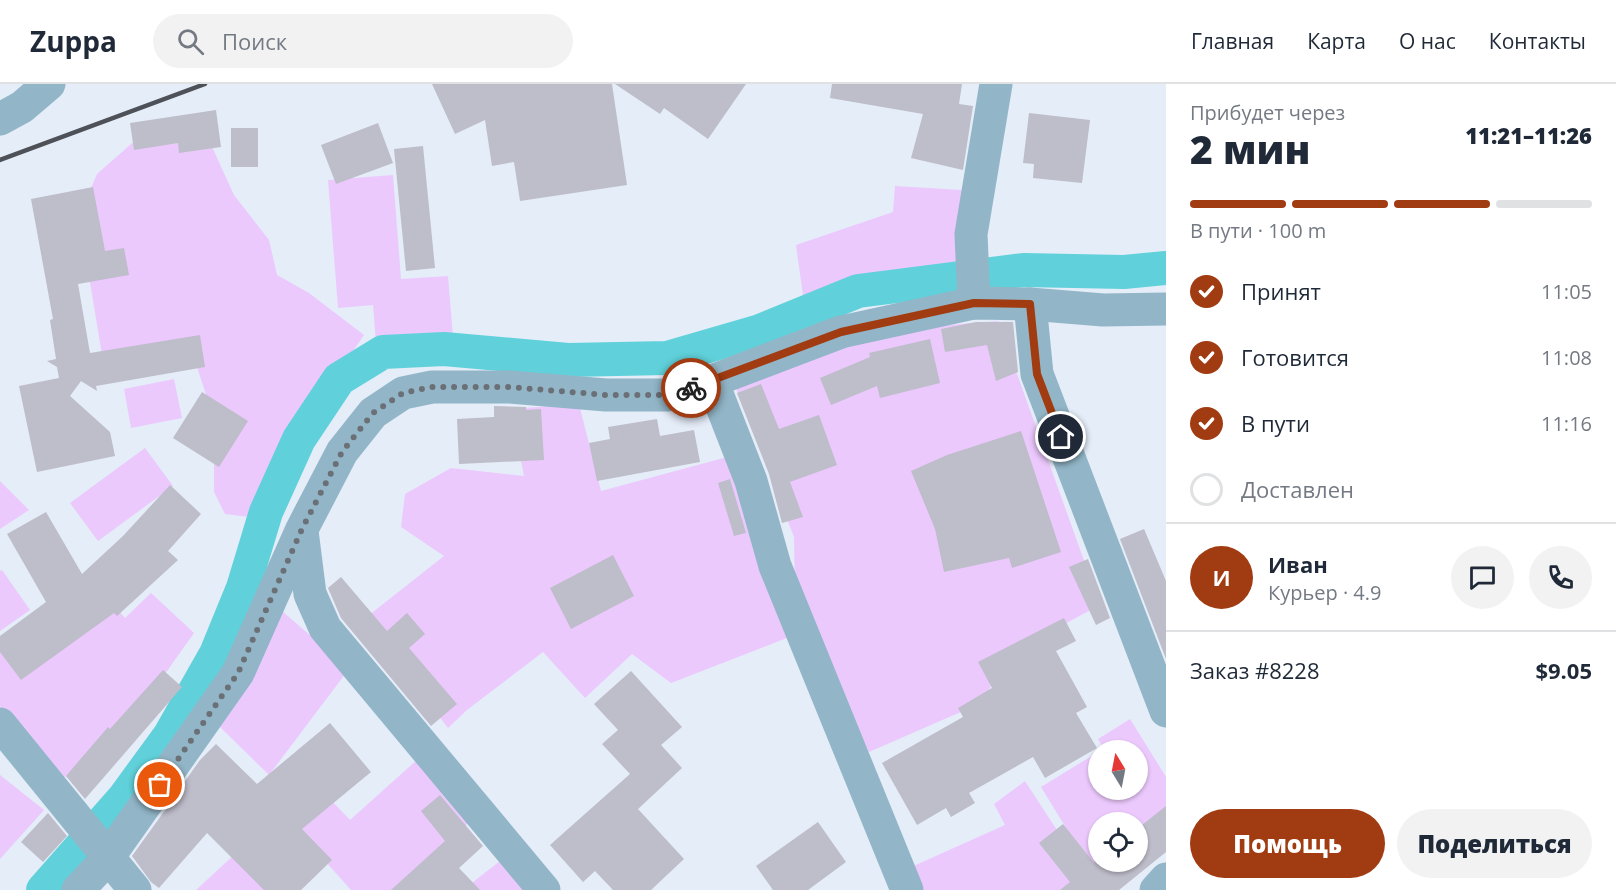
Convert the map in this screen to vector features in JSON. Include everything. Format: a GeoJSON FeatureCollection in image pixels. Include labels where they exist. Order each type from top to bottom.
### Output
{"type":"FeatureCollection","features":[{"type":"Feature","properties":{"kind":"street"},"geometry":{"type":"LineString","coordinates":[[0,119],[22,107],[49,84]]}},
{"type":"Feature","properties":{"kind":"street"},"geometry":{"type":"LineString","coordinates":[[974,303],[970,234],[996,84]]}},
{"type":"Feature","properties":{"kind":"street"},"geometry":{"type":"LineString","coordinates":[[78,890],[94,841],[238,673],[302,529],[342,452],[373,413],[403,393],[432,387],[510,387],[606,395],[668,395],[712,381],[841,332],[974,303],[1030,304],[1103,310],[1166,309]]}},
{"type":"Feature","properties":{"kind":"street"},"geometry":{"type":"LineString","coordinates":[[1030,304],[1037,374],[1166,711]]}},
{"type":"Feature","properties":{"kind":"street"},"geometry":{"type":"LineString","coordinates":[[712,381],[751,481],[775,566],[907,890]]}},
{"type":"Feature","properties":{"kind":"street"},"geometry":{"type":"LineString","coordinates":[[302,529],[310,594],[325,628],[544,890]]}},
{"type":"Feature","properties":{"kind":"street"},"geometry":{"type":"LineString","coordinates":[[0,724],[135,890]]}},
{"type":"Feature","properties":{"kind":"street"},"geometry":{"type":"LineString","coordinates":[[1156,890],[1166,879]]}},
{"type":"Feature","properties":{"kind":"shaded area"},"geometry":{"type":"Polygon","coordinates":[[[207,136],[234,195],[269,240],[277,275],[309,293],[364,335],[298,432],[258,518],[225,514],[214,492],[214,419],[194,358],[103,361],[79,216],[97,174],[139,137],[207,136]]]}},
{"type":"Feature","properties":{"kind":"shaded area"},"geometry":{"type":"Polygon","coordinates":[[[393,175],[401,279],[448,276],[453,337],[376,343],[373,305],[338,308],[328,180],[393,175]]]}},
{"type":"Feature","properties":{"kind":"shaded area"},"geometry":{"type":"Polygon","coordinates":[[[895,186],[962,190],[958,262],[856,282],[804,303],[796,245],[893,212],[895,186]]]}},
{"type":"Feature","properties":{"kind":"shaded area"},"geometry":{"type":"Polygon","coordinates":[[[998,321],[1100,605],[999,659],[986,701],[869,752],[795,593],[794,537],[734,383],[851,333],[998,321]]]}},
{"type":"Feature","properties":{"kind":"shaded area"},"geometry":{"type":"Polygon","coordinates":[[[174,379],[182,418],[131,428],[124,389],[174,379]]]}},
{"type":"Feature","properties":{"kind":"shaded area"},"geometry":{"type":"Polygon","coordinates":[[[579,404],[601,491],[731,456],[792,636],[671,683],[632,654],[585,698],[543,652],[467,710],[448,728],[364,619],[444,556],[401,527],[405,494],[451,468],[524,476],[511,409],[579,404]]]}},
{"type":"Feature","properties":{"kind":"shaded area"},"geometry":{"type":"Polygon","coordinates":[[[145,448],[173,486],[98,541],[70,503],[145,448]]]}},
{"type":"Feature","properties":{"kind":"shaded area"},"geometry":{"type":"Polygon","coordinates":[[[0,481],[29,510],[0,529],[0,481]]]}},
{"type":"Feature","properties":{"kind":"shaded area"},"geometry":{"type":"Polygon","coordinates":[[[2,570],[30,610],[0,631],[0,571],[2,570]]]}},
{"type":"Feature","properties":{"kind":"shaded area"},"geometry":{"type":"Polygon","coordinates":[[[88,577],[125,618],[151,593],[194,633],[91,778],[53,776],[0,706],[0,645],[88,577]]]}},
{"type":"Feature","properties":{"kind":"shaded area"},"geometry":{"type":"Polygon","coordinates":[[[282,611],[349,669],[269,775],[218,725],[282,611]]]}},
{"type":"Feature","properties":{"kind":"shaded area"},"geometry":{"type":"Polygon","coordinates":[[[1130,719],[1143,740],[1099,740],[1130,719]]]}},
{"type":"Feature","properties":{"kind":"shaded area"},"geometry":{"type":"Polygon","coordinates":[[[1148,748],[1166,777],[1166,821],[1148,832],[1148,812],[1088,812],[1088,864],[1041,787],[1088,758],[1088,800],[1148,800],[1148,748]]]}},
{"type":"Feature","properties":{"kind":"shaded area"},"geometry":{"type":"Polygon","coordinates":[[[418,759],[473,819],[394,890],[351,890],[291,823],[325,794],[350,820],[418,759]]]}},
{"type":"Feature","properties":{"kind":"shaded area"},"geometry":{"type":"Polygon","coordinates":[[[0,775],[44,810],[0,859],[0,775]]]}},
{"type":"Feature","properties":{"kind":"shaded area"},"geometry":{"type":"Polygon","coordinates":[[[1025,781],[1096,890],[918,890],[909,868],[1005,825],[994,804],[1025,781]]]}},
{"type":"Feature","properties":{"kind":"shaded area"},"geometry":{"type":"Polygon","coordinates":[[[235,854],[269,890],[196,890],[235,854]]]}},
{"type":"Feature","properties":{"kind":"shaded area"},"geometry":{"type":"Polygon","coordinates":[[[500,861],[523,890],[463,890],[500,861]]]}},
{"type":"Feature","properties":{"kind":"building"},"geometry":{"type":"Polygon","coordinates":[[[432,84],[612,84],[627,185],[520,201],[514,162],[492,166],[485,120],[455,134],[432,84]]]}},
{"type":"Feature","properties":{"kind":"building"},"geometry":{"type":"Polygon","coordinates":[[[615,84],[746,84],[708,139],[664,108],[660,114],[615,84]]]}},
{"type":"Feature","properties":{"kind":"building"},"geometry":{"type":"Polygon","coordinates":[[[832,84],[962,84],[959,104],[973,106],[963,170],[911,158],[923,114],[830,98],[832,84]]]}},
{"type":"Feature","properties":{"kind":"building"},"geometry":{"type":"Polygon","coordinates":[[[216,110],[221,147],[179,153],[178,143],[134,150],[130,123],[216,110]]]}},
{"type":"Feature","properties":{"kind":"building"},"geometry":{"type":"Polygon","coordinates":[[[1029,113],[1090,120],[1082,183],[1033,178],[1034,164],[1023,163],[1029,113]]]}},
{"type":"Feature","properties":{"kind":"building"},"geometry":{"type":"Polygon","coordinates":[[[378,123],[393,163],[336,184],[321,145],[378,123]]]}},
{"type":"Feature","properties":{"kind":"building"},"geometry":{"type":"Polygon","coordinates":[[[231,128],[258,128],[258,167],[231,167],[231,128]]]}},
{"type":"Feature","properties":{"kind":"building"},"geometry":{"type":"Polygon","coordinates":[[[423,146],[435,268],[406,271],[394,149],[423,146]]]}},
{"type":"Feature","properties":{"kind":"building"},"geometry":{"type":"Polygon","coordinates":[[[93,187],[105,251],[124,248],[129,275],[78,284],[90,353],[200,335],[205,367],[96,386],[97,391],[81,381],[70,396],[110,432],[115,456],[37,472],[19,386],[59,378],[57,367],[47,361],[56,359],[50,320],[53,319],[31,199],[93,187]]]}},
{"type":"Feature","properties":{"kind":"building"},"geometry":{"type":"Polygon","coordinates":[[[976,322],[1013,322],[1018,372],[996,381],[987,345],[945,352],[941,329],[976,322]]]}},
{"type":"Feature","properties":{"kind":"building"},"geometry":{"type":"Polygon","coordinates":[[[930,339],[940,383],[880,398],[877,386],[831,405],[820,378],[870,357],[869,353],[930,339]]]}},
{"type":"Feature","properties":{"kind":"building"},"geometry":{"type":"Polygon","coordinates":[[[761,384],[779,429],[819,415],[837,465],[790,482],[803,517],[782,523],[769,474],[737,393],[761,384]]]}},
{"type":"Feature","properties":{"kind":"building"},"geometry":{"type":"Polygon","coordinates":[[[202,392],[248,421],[219,467],[173,438],[202,392]]]}},
{"type":"Feature","properties":{"kind":"building"},"geometry":{"type":"Polygon","coordinates":[[[494,406],[526,407],[526,410],[541,409],[544,460],[459,464],[457,419],[494,417],[494,406]]]}},
{"type":"Feature","properties":{"kind":"building"},"geometry":{"type":"Polygon","coordinates":[[[657,419],[660,436],[694,430],[700,462],[597,481],[589,443],[610,439],[608,427],[657,419]]]}},
{"type":"Feature","properties":{"kind":"building"},"geometry":{"type":"Polygon","coordinates":[[[1021,431],[1061,552],[1012,568],[1009,558],[944,572],[935,529],[911,471],[947,455],[1021,431]]]}},
{"type":"Feature","properties":{"kind":"building"},"geometry":{"type":"Polygon","coordinates":[[[730,479],[746,533],[734,536],[718,483],[730,479]]]}},
{"type":"Feature","properties":{"kind":"building"},"geometry":{"type":"Polygon","coordinates":[[[170,485],[201,514],[168,551],[178,560],[117,616],[114,613],[21,680],[0,652],[0,636],[46,602],[7,534],[46,512],[82,574],[123,536],[170,485]]]}},
{"type":"Feature","properties":{"kind":"building"},"geometry":{"type":"Polygon","coordinates":[[[1144,529],[1166,581],[1166,659],[1120,539],[1144,529]]]}},
{"type":"Feature","properties":{"kind":"building"},"geometry":{"type":"Polygon","coordinates":[[[613,555],[634,596],[571,629],[550,588],[613,555]]]}},
{"type":"Feature","properties":{"kind":"building"},"geometry":{"type":"Polygon","coordinates":[[[1088,559],[1110,618],[1096,625],[1069,567],[1088,559]]]}},
{"type":"Feature","properties":{"kind":"building"},"geometry":{"type":"Polygon","coordinates":[[[341,577],[387,631],[407,613],[425,634],[409,648],[457,704],[431,726],[341,618],[328,588],[341,577]]]}},
{"type":"Feature","properties":{"kind":"building"},"geometry":{"type":"Polygon","coordinates":[[[1064,618],[1076,641],[1056,651],[1087,707],[1076,713],[1092,740],[1088,740],[1088,753],[1045,778],[1033,757],[969,793],[975,803],[951,817],[946,808],[917,825],[882,763],[963,717],[958,708],[992,688],[978,662],[1064,618]]]}},
{"type":"Feature","properties":{"kind":"building"},"geometry":{"type":"Polygon","coordinates":[[[163,670],[182,687],[85,799],[66,776],[108,727],[110,729],[163,670]]]}},
{"type":"Feature","properties":{"kind":"building"},"geometry":{"type":"Polygon","coordinates":[[[631,671],[682,727],[661,745],[682,768],[638,809],[684,859],[651,890],[613,890],[595,871],[583,882],[550,845],[630,774],[602,744],[618,730],[594,704],[631,671]]]}},
{"type":"Feature","properties":{"kind":"building"},"geometry":{"type":"Polygon","coordinates":[[[330,723],[371,772],[302,829],[332,860],[301,890],[264,890],[207,833],[159,888],[151,882],[132,856],[185,787],[183,784],[200,760],[216,744],[257,784],[330,723]]]}},
{"type":"Feature","properties":{"kind":"building"},"geometry":{"type":"Polygon","coordinates":[[[440,795],[483,846],[459,868],[480,890],[391,890],[445,841],[421,811],[440,795]]]}},
{"type":"Feature","properties":{"kind":"building"},"geometry":{"type":"Polygon","coordinates":[[[1166,806],[1166,852],[1148,867],[1148,820],[1166,806]]]}},
{"type":"Feature","properties":{"kind":"building"},"geometry":{"type":"Polygon","coordinates":[[[48,813],[67,836],[43,862],[21,842],[48,813]]]}},
{"type":"Feature","properties":{"kind":"building"},"geometry":{"type":"Polygon","coordinates":[[[818,822],[846,862],[808,890],[773,890],[756,866],[818,822]]]}},
{"type":"Feature","properties":{"kind":"building"},"geometry":{"type":"Polygon","coordinates":[[[1063,824],[1088,855],[1088,872],[1141,872],[1119,890],[1060,890],[1070,882],[1039,843],[1063,824]]]}},
{"type":"Feature","properties":{"kind":"waterway"},"geometry":{"type":"LineString","coordinates":[[43,890],[124,798],[170,735],[216,654],[243,588],[266,512],[299,439],[339,379],[383,352],[444,349],[568,360],[667,358],[760,331],[858,291],[1023,270],[1124,272],[1166,268]]}},
{"type":"Feature","properties":{"kind":"railway"},"geometry":{"type":"LineString","coordinates":[[0,160],[205,84]]}},
{"type":"Feature","properties":{"kind":"way so far"},"geometry":{"type":"LineString","coordinates":[[160,785],[238,673],[302,529],[342,452],[373,413],[403,393],[432,387],[510,387],[606,395],[668,395],[691,388]]}},
{"type":"Feature","properties":{"kind":"route"},"geometry":{"type":"LineString","coordinates":[[691,388],[841,332],[974,303],[1030,304],[1037,374],[1061,437]]}}]}
